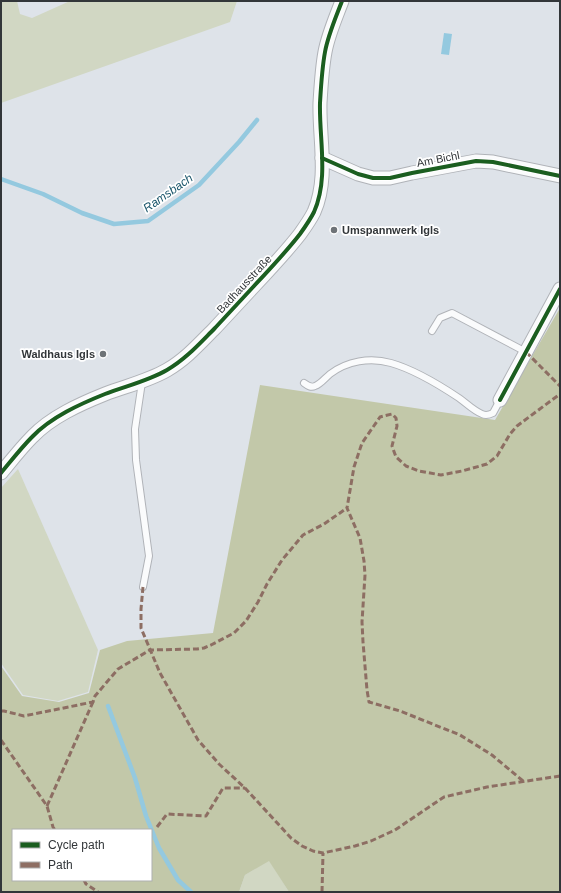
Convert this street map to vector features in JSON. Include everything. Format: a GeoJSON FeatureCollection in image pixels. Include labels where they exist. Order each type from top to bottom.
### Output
{"type":"FeatureCollection","features":[{"type":"Feature","properties":{"kind":"street","name":"Badhausstraße"},"geometry":{"type":"LineString","coordinates":[[1,474],[32,436],[65,412],[91,399],[142,382],[167,370],[196,348],[283,255],[309,222],[322,185],[320,100],[325,52],[327,42],[342,1]]}},
{"type":"Feature","properties":{"kind":"street","name":"Am Bichl"},"geometry":{"type":"LineString","coordinates":[[322,158],[358,174],[373,178],[390,178],[418,171],[476,161],[493,162],[560,176]]}},
{"type":"Feature","properties":{"kind":"street"},"geometry":{"type":"LineString","coordinates":[[500,400],[560,288]]}},
{"type":"Feature","properties":{"kind":"lane"},"geometry":{"type":"LineString","coordinates":[[432,331],[440,318],[452,313],[526,352]]}},
{"type":"Feature","properties":{"kind":"lane"},"geometry":{"type":"LineString","coordinates":[[304,383],[309,387],[315,386],[339,368],[357,361],[381,361],[405,368],[428,380],[454,395],[481,414],[488,415],[494,413],[500,400]]}},
{"type":"Feature","properties":{"kind":"lane"},"geometry":{"type":"LineString","coordinates":[[142,382],[135,429],[136,460],[149,556],[143,586]]}},
{"type":"Feature","properties":{"kind":"green space"},"geometry":{"type":"Polygon","coordinates":[[[1,1],[17,1],[20,14],[32,18],[70,1],[237,1],[230,22],[1,103],[1,1]]]}},
{"type":"Feature","properties":{"kind":"green space"},"geometry":{"type":"Polygon","coordinates":[[[560,308],[560,892],[289,892],[269,861],[245,875],[239,892],[1,892],[1,666],[22,696],[59,702],[89,693],[100,650],[127,641],[213,633],[260,385],[495,420],[560,308]]]}},
{"type":"Feature","properties":{"kind":"green space"},"geometry":{"type":"Polygon","coordinates":[[[18,469],[98,650],[88,692],[58,701],[23,695],[1,663],[1,488],[18,469]]]}},
{"type":"Feature","properties":{"kind":"green space"},"geometry":{"type":"Polygon","coordinates":[[[269,860],[289,892],[239,892],[245,875],[269,860]]]}},
{"type":"Feature","properties":{"kind":"water"},"geometry":{"type":"Polygon","coordinates":[[[444,33],[452,34],[449,55],[441,54],[444,33]]]}},
{"type":"Feature","properties":{"kind":"waterway","name":"Ramsbach"},"geometry":{"type":"LineString","coordinates":[[1,179],[43,194],[82,213],[114,224],[148,221],[199,185],[239,142],[257,120]]}},
{"type":"Feature","properties":{"kind":"waterway"},"geometry":{"type":"LineString","coordinates":[[108,706],[135,778],[151,829]]}},
{"type":"Feature","properties":{"kind":"waterway"},"geometry":{"type":"LineString","coordinates":[[152,831],[159,848],[178,880],[191,892]]}},
{"type":"Feature","properties":{"kind":"marked path"},"geometry":{"type":"LineString","coordinates":[[526,352],[560,386]]}},
{"type":"Feature","properties":{"kind":"marked path"},"geometry":{"type":"LineString","coordinates":[[523,781],[492,755],[460,735],[400,711],[369,702],[362,622],[365,575],[364,561],[360,538],[347,508],[354,467],[362,443],[380,417],[392,414],[396,418],[397,426],[392,446],[396,457],[406,466],[419,471],[441,475],[487,464],[497,456],[510,434],[517,426],[560,394]]}},
{"type":"Feature","properties":{"kind":"marked path"},"geometry":{"type":"LineString","coordinates":[[1,711],[24,716],[93,702],[95,696],[118,669],[150,650],[204,648],[234,633],[246,621],[282,560],[303,535],[324,524],[347,508]]}},
{"type":"Feature","properties":{"kind":"marked path"},"geometry":{"type":"LineString","coordinates":[[143,587],[141,628],[160,673],[198,740],[219,764],[245,788],[291,838],[302,846],[313,851],[323,853],[371,841],[395,830],[444,797],[487,787],[560,776]]}},
{"type":"Feature","properties":{"kind":"marked path"},"geometry":{"type":"LineString","coordinates":[[47,806],[93,702]]}},
{"type":"Feature","properties":{"kind":"marked path"},"geometry":{"type":"LineString","coordinates":[[1,740],[47,806],[54,829]]}},
{"type":"Feature","properties":{"kind":"marked path"},"geometry":{"type":"LineString","coordinates":[[157,827],[167,814],[206,816],[223,788],[245,788]]}},
{"type":"Feature","properties":{"kind":"marked path"},"geometry":{"type":"LineString","coordinates":[[322,892],[323,853]]}},
{"type":"Feature","properties":{"kind":"marked path"},"geometry":{"type":"LineString","coordinates":[[84,881],[86,884],[98,892]]}},
{"type":"Feature","properties":{"kind":"cycle path"},"geometry":{"type":"LineString","coordinates":[[1,473],[32,437],[57,417],[95,398],[160,374],[180,361],[215,328],[300,234],[314,212],[319,199],[322,172],[320,117],[322,71],[328,39],[342,1]]}},
{"type":"Feature","properties":{"kind":"cycle path"},"geometry":{"type":"LineString","coordinates":[[322,158],[358,174],[373,178],[390,178],[476,161],[493,162],[560,176]]}},
{"type":"Feature","properties":{"kind":"cycle path"},"geometry":{"type":"LineString","coordinates":[[500,400],[560,289]]}},
{"type":"Feature","properties":{"kind":"place","name":"Umspannwerk Igls"},"geometry":{"type":"Point","coordinates":[334,230]}},
{"type":"Feature","properties":{"kind":"place","name":"Waldhaus Igls"},"geometry":{"type":"Point","coordinates":[103,354]}}]}
